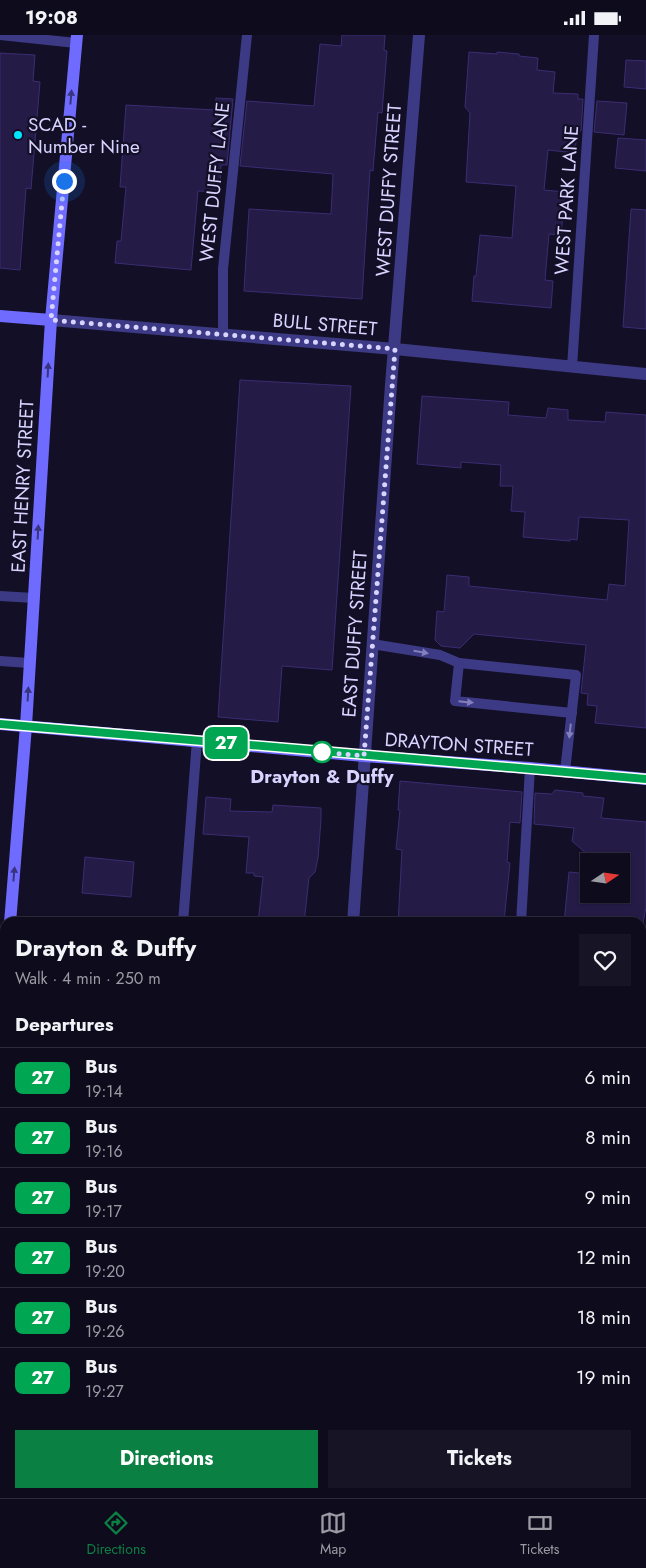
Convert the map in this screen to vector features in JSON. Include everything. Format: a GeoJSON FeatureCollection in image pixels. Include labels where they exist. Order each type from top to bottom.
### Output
{"type":"FeatureCollection","features":[{"type":"Feature","properties":{"kind":"main road","name":"EAST HENRY STREET"},"geometry":{"type":"LineString","coordinates":[[7,917],[26,727],[51,320],[77,39]]}},
{"type":"Feature","properties":{"kind":"main road","name":"BULL STREET"},"geometry":{"type":"LineString","coordinates":[[0,316],[51,320]]}},
{"type":"Feature","properties":{"kind":"main road","name":"DRAYTON STREET"},"geometry":{"type":"LineString","coordinates":[[0,724],[646,779]]}},
{"type":"Feature","properties":{"kind":"street","name":"WEST DUFFY STREET"},"geometry":{"type":"LineString","coordinates":[[395,349],[419,35]]}},
{"type":"Feature","properties":{"kind":"street","name":"BULL STREET"},"geometry":{"type":"LineString","coordinates":[[51,320],[395,349],[646,374]]}},
{"type":"Feature","properties":{"kind":"street","name":"EAST DUFFY STREET"},"geometry":{"type":"LineString","coordinates":[[353,917],[395,349]]}},
{"type":"Feature","properties":{"kind":"lane"},"geometry":{"type":"LineString","coordinates":[[0,35],[77,39]]}},
{"type":"Feature","properties":{"kind":"lane","name":"WEST DUFFY LANE"},"geometry":{"type":"LineString","coordinates":[[223,334],[223,269],[247,35]]}},
{"type":"Feature","properties":{"kind":"lane","name":"WEST PARK LANE"},"geometry":{"type":"LineString","coordinates":[[572,367],[594,35]]}},
{"type":"Feature","properties":{"kind":"lane"},"geometry":{"type":"LineString","coordinates":[[0,596],[34,599]]}},
{"type":"Feature","properties":{"kind":"lane"},"geometry":{"type":"LineString","coordinates":[[372,644],[440,655],[459,663],[576,675],[565,771]]}},
{"type":"Feature","properties":{"kind":"lane"},"geometry":{"type":"LineString","coordinates":[[0,661],[30,663]]}},
{"type":"Feature","properties":{"kind":"lane"},"geometry":{"type":"LineString","coordinates":[[459,663],[454,701],[572,713]]}},
{"type":"Feature","properties":{"kind":"lane"},"geometry":{"type":"LineString","coordinates":[[183,917],[196,740]]}},
{"type":"Feature","properties":{"kind":"lane"},"geometry":{"type":"LineString","coordinates":[[521,917],[530,768]]}},
{"type":"Feature","properties":{"kind":"building"},"geometry":{"type":"Polygon","coordinates":[[[342,35],[385,35],[384,50],[387,51],[382,113],[378,112],[373,171],[370,170],[362,299],[244,291],[249,209],[331,214],[333,174],[240,166],[247,101],[314,106],[320,44],[341,46],[342,35]]]}},
{"type":"Feature","properties":{"kind":"building"},"geometry":{"type":"Polygon","coordinates":[[[469,52],[497,54],[497,52],[538,58],[537,70],[555,72],[553,93],[578,94],[578,99],[583,99],[581,131],[577,131],[575,153],[548,150],[544,190],[565,192],[561,235],[549,234],[545,280],[553,281],[551,308],[472,301],[480,235],[512,238],[516,186],[466,182],[470,113],[465,107],[469,52]]]}},
{"type":"Feature","properties":{"kind":"building","name":"SCAD - Number Nine"},"geometry":{"type":"Polygon","coordinates":[[[0,53],[35,55],[33,81],[40,82],[31,189],[26,188],[20,270],[0,268],[0,53]]]}},
{"type":"Feature","properties":{"kind":"building"},"geometry":{"type":"Polygon","coordinates":[[[626,60],[646,61],[646,89],[624,87],[626,60]]]}},
{"type":"Feature","properties":{"kind":"building"},"geometry":{"type":"Polygon","coordinates":[[[216,98],[233,99],[227,165],[221,165],[220,192],[198,191],[191,270],[115,263],[117,241],[121,241],[126,187],[120,187],[126,105],[215,110],[216,98]]]}},
{"type":"Feature","properties":{"kind":"building"},"geometry":{"type":"Polygon","coordinates":[[[597,101],[627,103],[624,135],[594,132],[597,101]]]}},
{"type":"Feature","properties":{"kind":"building"},"geometry":{"type":"Polygon","coordinates":[[[618,138],[646,140],[646,171],[615,168],[618,138]]]}},
{"type":"Feature","properties":{"kind":"building"},"geometry":{"type":"Polygon","coordinates":[[[631,209],[646,210],[646,329],[623,327],[631,209]]]}},
{"type":"Feature","properties":{"kind":"building"},"geometry":{"type":"Polygon","coordinates":[[[240,380],[351,386],[332,670],[282,666],[278,722],[218,717],[240,380]]]}},
{"type":"Feature","properties":{"kind":"building"},"geometry":{"type":"Polygon","coordinates":[[[422,396],[509,402],[508,415],[546,418],[548,408],[568,410],[568,420],[605,422],[606,412],[646,415],[646,728],[595,723],[597,706],[587,705],[588,694],[581,693],[586,645],[474,634],[460,648],[441,646],[435,640],[437,611],[444,612],[447,575],[469,577],[469,586],[607,600],[609,584],[625,586],[629,520],[579,517],[577,540],[523,537],[525,512],[511,511],[513,486],[500,486],[501,465],[461,462],[461,468],[417,464],[422,396]]]}},
{"type":"Feature","properties":{"kind":"building"},"geometry":{"type":"Polygon","coordinates":[[[400,781],[522,792],[520,823],[510,822],[507,862],[510,863],[504,917],[398,917],[402,850],[396,849],[400,810],[398,810],[400,781]]]}},
{"type":"Feature","properties":{"kind":"building"},"geometry":{"type":"Polygon","coordinates":[[[555,790],[583,793],[583,796],[604,798],[601,818],[646,822],[646,907],[644,917],[565,917],[569,872],[580,873],[580,903],[630,903],[630,853],[586,853],[572,841],[574,828],[534,824],[535,793],[552,794],[555,790]]]}},
{"type":"Feature","properties":{"kind":"building"},"geometry":{"type":"Polygon","coordinates":[[[206,797],[231,799],[230,811],[272,812],[273,805],[321,808],[318,858],[315,872],[309,878],[305,917],[259,917],[263,877],[254,876],[254,873],[246,873],[249,837],[203,834],[206,797]]]}},
{"type":"Feature","properties":{"kind":"building"},"geometry":{"type":"Polygon","coordinates":[[[85,857],[134,862],[131,897],[82,893],[85,857]]]}},
{"type":"Feature","properties":{"kind":"bus line","name":"27"},"geometry":{"type":"LineString","coordinates":[[0,724],[646,779]]}},
{"type":"Feature","properties":{"kind":"place","name":"SCAD - Number Nine"},"geometry":{"type":"Point","coordinates":[18,135]}},
{"type":"Feature","properties":{"kind":"place","name":"Drayton & Duffy"},"geometry":{"type":"Point","coordinates":[322,752]}},
{"type":"Feature","properties":{"kind":"route"},"geometry":{"type":"LineString","coordinates":[[64,181],[51,320],[395,349],[364,756],[322,752]]}}]}
